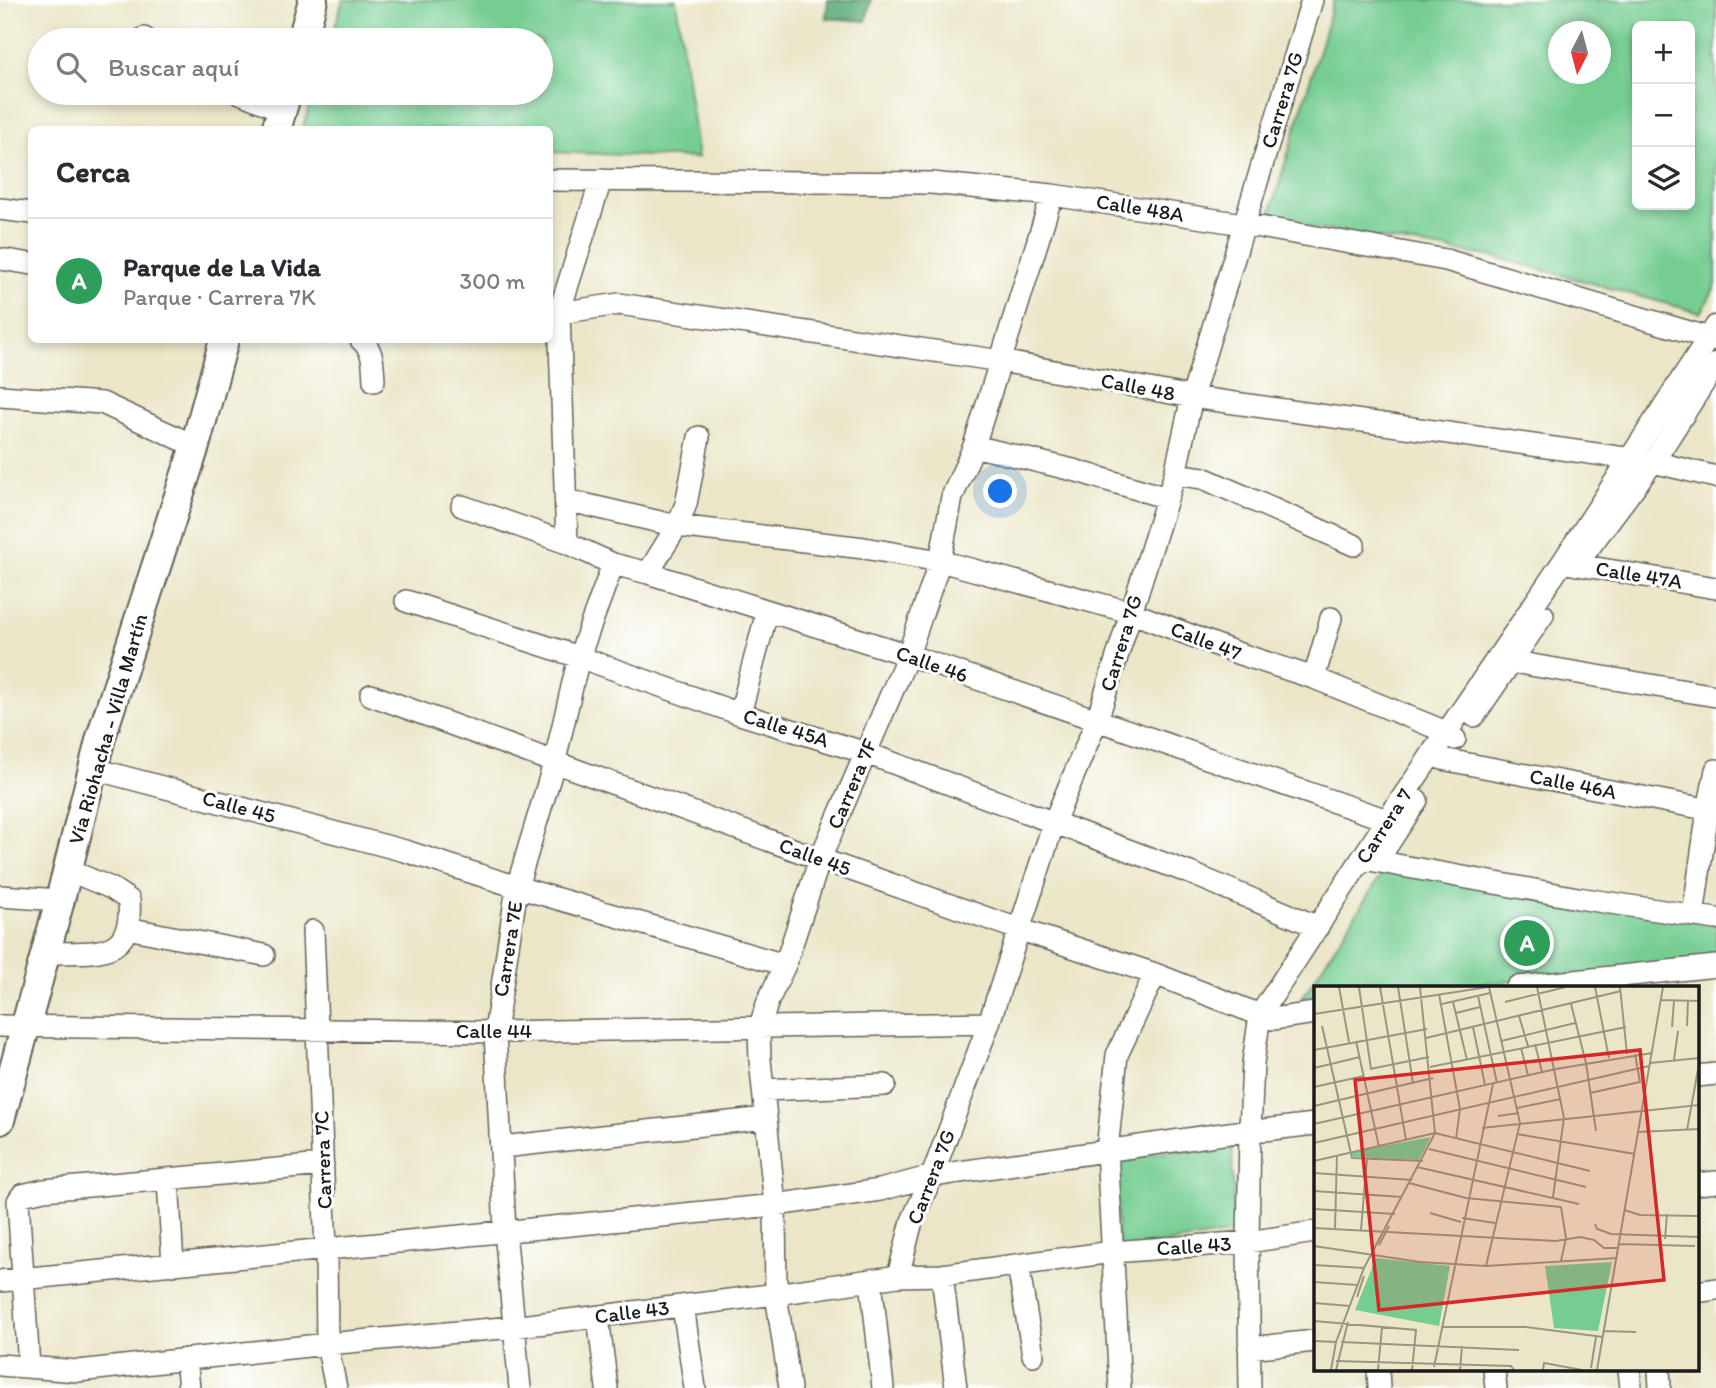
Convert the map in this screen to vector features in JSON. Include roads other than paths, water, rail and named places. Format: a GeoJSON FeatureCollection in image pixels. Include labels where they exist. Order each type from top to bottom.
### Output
{"type":"FeatureCollection","features":[{"type":"Feature","properties":{"kind":"main road"},"geometry":{"type":"LineString","coordinates":[[305,28],[313,0]]}},
{"type":"Feature","properties":{"kind":"main road","name":"Vía Riohacha - Villa Martín"},"geometry":{"type":"LineString","coordinates":[[0,1120],[13,1026],[46,953],[101,737],[195,446],[223,343]]}},
{"type":"Feature","properties":{"kind":"street","name":"Carrera 7G"},"geometry":{"type":"LineString","coordinates":[[898,1276],[912,1221],[932,1176],[989,1023],[1054,822],[1097,720],[1175,474],[1192,397],[1312,0]]}},
{"type":"Feature","properties":{"kind":"street","name":"Calle 48A"},"geometry":{"type":"LineString","coordinates":[[553,180],[931,183],[1052,195],[1243,224],[1446,260],[1713,335]]}},
{"type":"Feature","properties":{"kind":"street"},"geometry":{"type":"LineString","coordinates":[[567,543],[554,313],[601,180]]}},
{"type":"Feature","properties":{"kind":"street","name":"Carrera 7F"},"geometry":{"type":"LineString","coordinates":[[790,1388],[776,1294],[775,1205],[759,1029],[768,1001],[785,965],[820,859],[908,655],[940,561],[952,497],[974,446],[1052,195]]}},
{"type":"Feature","properties":{"kind":"street"},"geometry":{"type":"LineString","coordinates":[[0,209],[28,212]]}},
{"type":"Feature","properties":{"kind":"street"},"geometry":{"type":"LineString","coordinates":[[0,259],[28,263]]}},
{"type":"Feature","properties":{"kind":"street","name":"Calle 48"},"geometry":{"type":"LineString","coordinates":[[554,313],[619,304],[1001,361],[1192,397],[1653,462],[1716,477]]}},
{"type":"Feature","properties":{"kind":"street","name":"Carrera 7"},"geometry":{"type":"LineString","coordinates":[[1267,1017],[1445,745],[1569,564],[1628,460],[1713,335]]}},
{"type":"Feature","properties":{"kind":"street"},"geometry":{"type":"LineString","coordinates":[[364,343],[372,356],[374,381]]}},
{"type":"Feature","properties":{"kind":"street","name":"Carrera 7"},"geometry":{"type":"LineString","coordinates":[[1569,564],[1653,462],[1716,364]]}},
{"type":"Feature","properties":{"kind":"street"},"geometry":{"type":"LineString","coordinates":[[0,396],[102,403],[195,446]]}},
{"type":"Feature","properties":{"kind":"street"},"geometry":{"type":"LineString","coordinates":[[648,573],[677,526],[686,504],[699,437]]}},
{"type":"Feature","properties":{"kind":"street"},"geometry":{"type":"LineString","coordinates":[[974,446],[1077,471],[1167,498]]}},
{"type":"Feature","properties":{"kind":"street"},"geometry":{"type":"LineString","coordinates":[[1175,474],[1203,478],[1354,545]]}},
{"type":"Feature","properties":{"kind":"street","name":"Calle 47"},"geometry":{"type":"LineString","coordinates":[[566,500],[677,526],[864,548],[940,561],[1130,612],[1237,653],[1314,678],[1445,745]]}},
{"type":"Feature","properties":{"kind":"street","name":"Calle 46"},"geometry":{"type":"LineString","coordinates":[[462,506],[567,543],[612,564],[908,655],[1393,824]]}},
{"type":"Feature","properties":{"kind":"street","name":"Carrera 7E"},"geometry":{"type":"LineString","coordinates":[[520,1388],[505,1231],[495,1032],[517,887],[554,764],[579,657],[612,564]]}},
{"type":"Feature","properties":{"kind":"street","name":"Calle 47A"},"geometry":{"type":"LineString","coordinates":[[1569,564],[1716,588]]}},
{"type":"Feature","properties":{"kind":"street","name":"Calle 45A"},"geometry":{"type":"LineString","coordinates":[[406,601],[579,657],[740,714],[866,753],[1190,873],[1318,927]]}},
{"type":"Feature","properties":{"kind":"street"},"geometry":{"type":"LineString","coordinates":[[740,714],[766,611]]}},
{"type":"Feature","properties":{"kind":"street"},"geometry":{"type":"LineString","coordinates":[[1314,678],[1331,618]]}},
{"type":"Feature","properties":{"kind":"street"},"geometry":{"type":"LineString","coordinates":[[1506,659],[1716,696]]}},
{"type":"Feature","properties":{"kind":"street","name":"Calle 45"},"geometry":{"type":"LineString","coordinates":[[371,695],[554,764],[1018,929],[1155,974],[1267,1017]]}},
{"type":"Feature","properties":{"kind":"street","name":"Calle 46A"},"geometry":{"type":"LineString","coordinates":[[1445,745],[1712,811]]}},
{"type":"Feature","properties":{"kind":"street","name":"Calle 45"},"geometry":{"type":"LineString","coordinates":[[94,769],[405,850],[517,887],[785,965]]}},
{"type":"Feature","properties":{"kind":"street"},"geometry":{"type":"LineString","coordinates":[[1693,916],[1712,811],[1716,770]]}},
{"type":"Feature","properties":{"kind":"street"},"geometry":{"type":"LineString","coordinates":[[1369,860],[1716,919]]}},
{"type":"Feature","properties":{"kind":"street","name":"Carrera 7"},"geometry":{"type":"LineString","coordinates":[[1250,1388],[1255,1347],[1257,1130],[1266,1065],[1267,1017],[1318,927],[1369,860]]}},
{"type":"Feature","properties":{"kind":"street"},"geometry":{"type":"LineString","coordinates":[[46,953],[97,951],[116,946],[125,937],[130,916],[129,901],[124,895],[68,870]]}},
{"type":"Feature","properties":{"kind":"street"},"geometry":{"type":"LineString","coordinates":[[0,896],[60,900]]}},
{"type":"Feature","properties":{"kind":"street"},"geometry":{"type":"LineString","coordinates":[[127,928],[264,956]]}},
{"type":"Feature","properties":{"kind":"street","name":"Carrera 7C"},"geometry":{"type":"LineString","coordinates":[[313,931],[326,1250],[327,1344],[336,1388]]}},
{"type":"Feature","properties":{"kind":"street"},"geometry":{"type":"LineString","coordinates":[[1534,986],[1619,981],[1716,966]]}},
{"type":"Feature","properties":{"kind":"street"},"geometry":{"type":"LineString","coordinates":[[1120,1388],[1107,1150],[1117,1055],[1155,974]]}},
{"type":"Feature","properties":{"kind":"street"},"geometry":{"type":"LineString","coordinates":[[1267,1017],[1314,1013]]}},
{"type":"Feature","properties":{"kind":"street","name":"Calle 44"},"geometry":{"type":"LineString","coordinates":[[13,1026],[495,1032],[989,1023]]}},
{"type":"Feature","properties":{"kind":"street"},"geometry":{"type":"LineString","coordinates":[[1698,1076],[1716,1074]]}},
{"type":"Feature","properties":{"kind":"street"},"geometry":{"type":"LineString","coordinates":[[763,1090],[885,1085]]}},
{"type":"Feature","properties":{"kind":"street"},"geometry":{"type":"LineString","coordinates":[[502,1147],[766,1118]]}},
{"type":"Feature","properties":{"kind":"street"},"geometry":{"type":"LineString","coordinates":[[0,1281],[775,1205],[880,1190],[932,1176],[1107,1150],[1314,1124]]}},
{"type":"Feature","properties":{"kind":"street"},"geometry":{"type":"LineString","coordinates":[[29,1367],[18,1200],[22,1195],[29,1192],[323,1164]]}},
{"type":"Feature","properties":{"kind":"street"},"geometry":{"type":"LineString","coordinates":[[168,1179],[173,1265]]}},
{"type":"Feature","properties":{"kind":"street"},"geometry":{"type":"LineString","coordinates":[[1698,1184],[1716,1182]]}},
{"type":"Feature","properties":{"kind":"street"},"geometry":{"type":"LineString","coordinates":[[1255,1241],[1314,1233]]}},
{"type":"Feature","properties":{"kind":"street","name":"Calle 43"},"geometry":{"type":"LineString","coordinates":[[0,1365],[29,1367],[77,1379],[186,1359],[513,1327],[898,1276],[942,1275],[1112,1252],[1255,1241]]}},
{"type":"Feature","properties":{"kind":"street"},"geometry":{"type":"LineString","coordinates":[[1018,1265],[1033,1355]]}},
{"type":"Feature","properties":{"kind":"street"},"geometry":{"type":"LineString","coordinates":[[942,1275],[956,1388]]}},
{"type":"Feature","properties":{"kind":"street"},"geometry":{"type":"LineString","coordinates":[[871,1280],[883,1388]]}},
{"type":"Feature","properties":{"kind":"street"},"geometry":{"type":"LineString","coordinates":[[1698,1292],[1716,1290]]}},
{"type":"Feature","properties":{"kind":"street"},"geometry":{"type":"LineString","coordinates":[[683,1306],[695,1388]]}},
{"type":"Feature","properties":{"kind":"street"},"geometry":{"type":"LineString","coordinates":[[598,1317],[607,1388]]}},
{"type":"Feature","properties":{"kind":"street"},"geometry":{"type":"LineString","coordinates":[[1255,1347],[1314,1341]]}},
{"type":"Feature","properties":{"kind":"street","name":"Carrera 7"},"geometry":{"type":"LineString","coordinates":[[1255,1347],[1263,1388]]}},
{"type":"Feature","properties":{"kind":"street"},"geometry":{"type":"LineString","coordinates":[[186,1359],[189,1388]]}},
{"type":"Feature","properties":{"kind":"street"},"geometry":{"type":"LineString","coordinates":[[1378,1370],[1379,1388]]}},
{"type":"Feature","properties":{"kind":"street"},"geometry":{"type":"LineString","coordinates":[[1494,1370],[1496,1388]]}},
{"type":"Feature","properties":{"kind":"street"},"geometry":{"type":"LineString","coordinates":[[1629,1370],[1631,1388]]}},
{"type":"Feature","properties":{"kind":"street"},"geometry":{"type":"LineString","coordinates":[[1659,1370],[1660,1388]]}},
{"type":"Feature","properties":{"kind":"place","name":"Parque de La Vida"},"geometry":{"type":"Point","coordinates":[1527,943]}}]}
